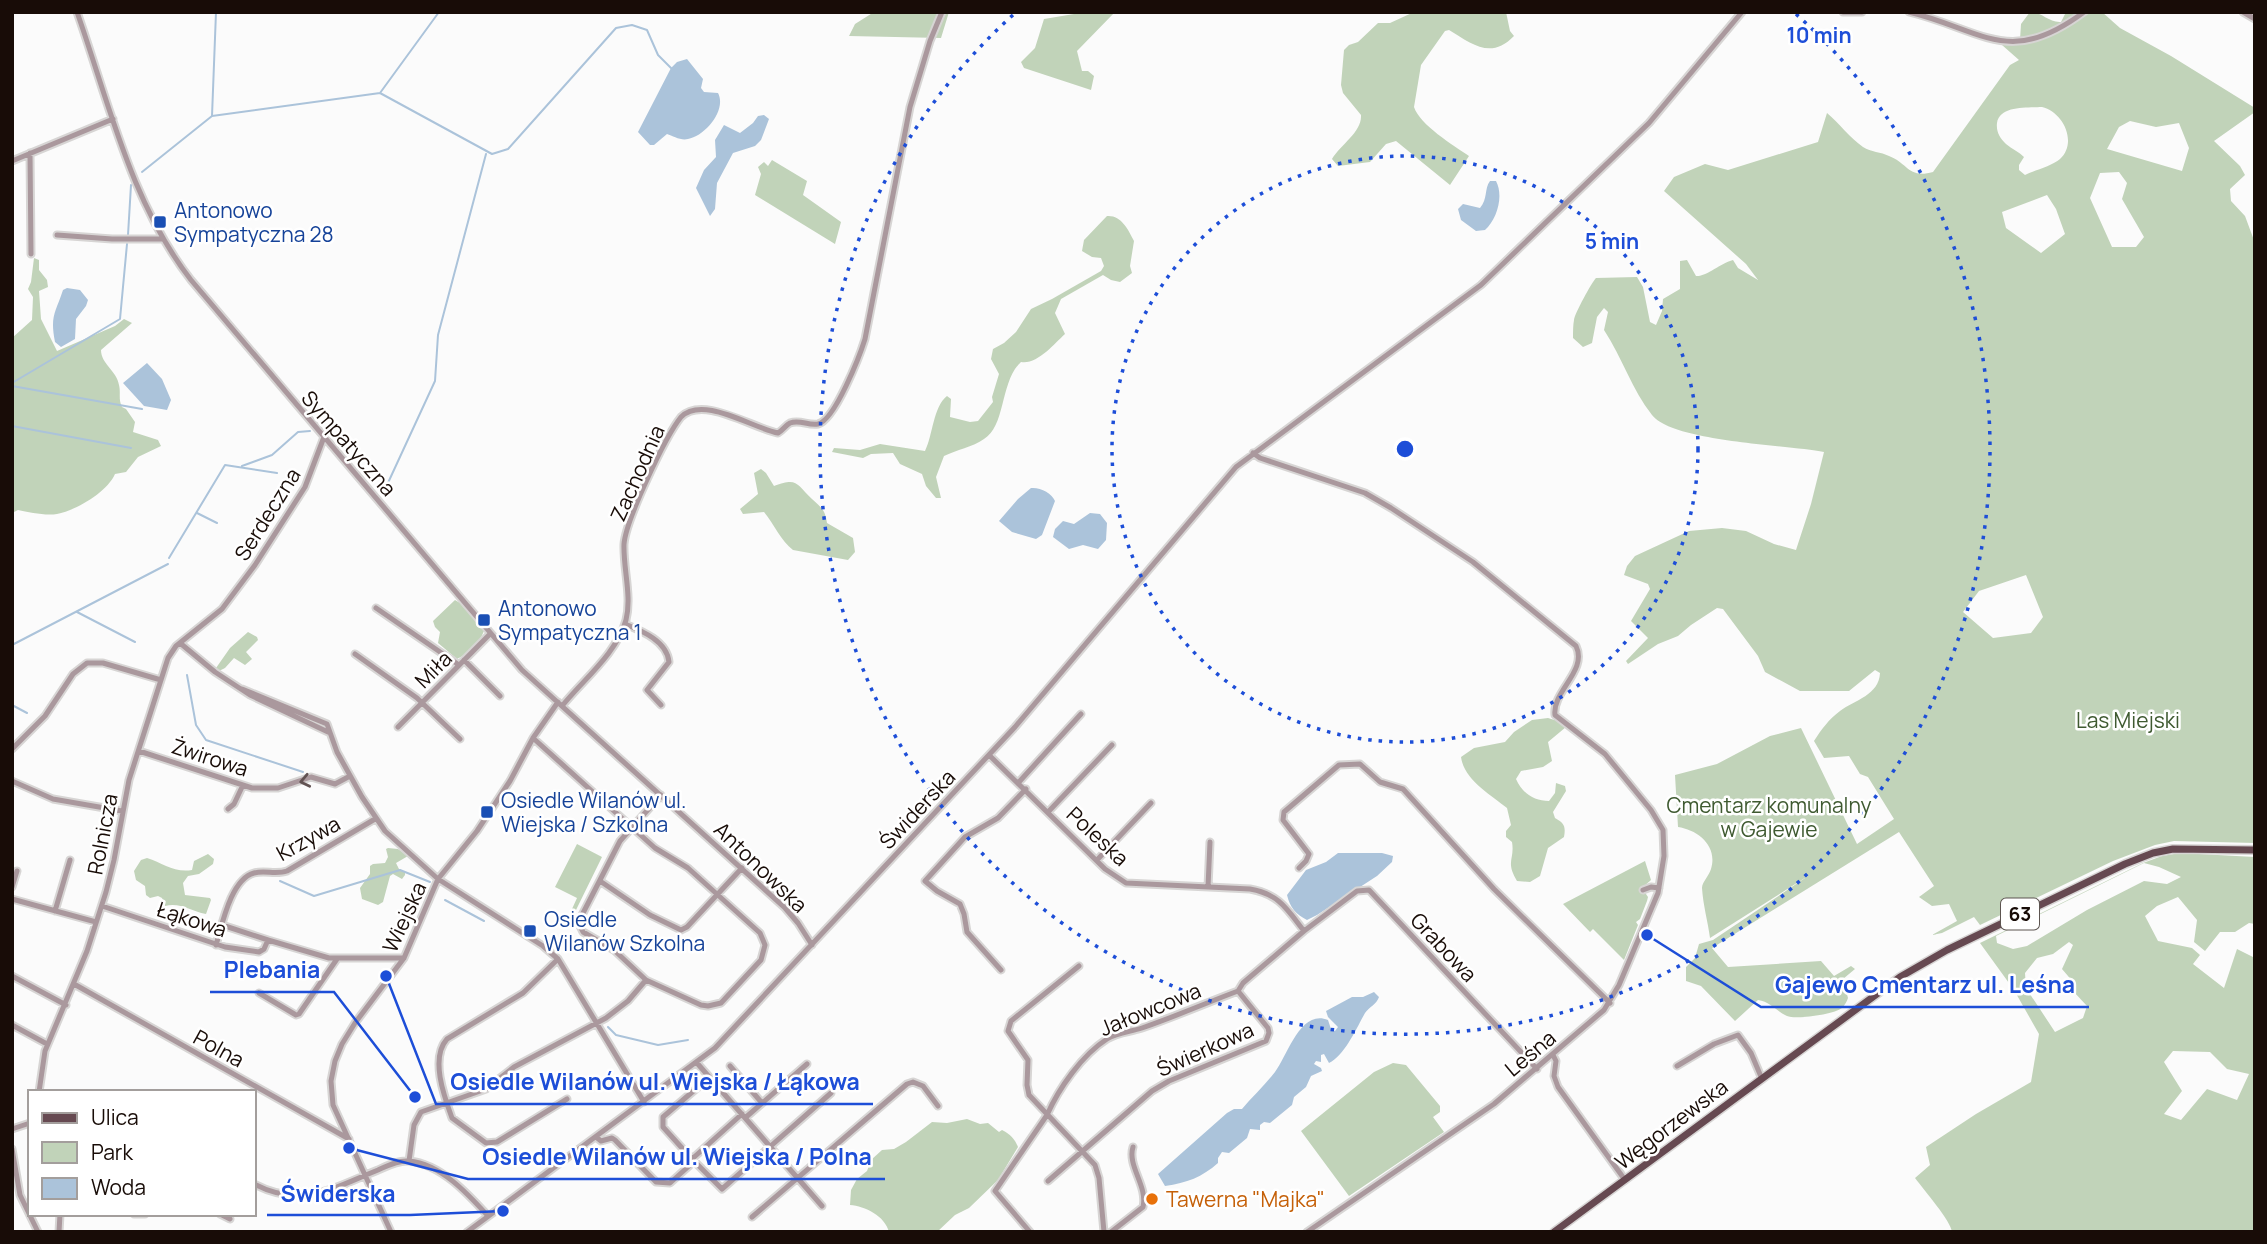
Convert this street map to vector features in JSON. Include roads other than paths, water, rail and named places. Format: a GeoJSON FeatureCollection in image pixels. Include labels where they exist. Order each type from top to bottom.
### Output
{"type":"FeatureCollection","features":[{"type":"Feature","properties":{"kind":"main road","name":"Węgorzewska"},"geometry":{"type":"LineString","coordinates":[[1555,1232],[1916,968],[1981,933],[2153,853],[2173,849],[2255,850]]}},
{"type":"Feature","properties":{"kind":"street"},"geometry":{"type":"LineString","coordinates":[[12,150],[14,160],[114,119],[77,12]]}},
{"type":"Feature","properties":{"kind":"street","name":"Zachodnia"},"geometry":{"type":"LineString","coordinates":[[625,624],[627,608],[624,546],[627,529],[651,474],[681,417],[689,410],[705,409],[778,433],[794,422],[818,424],[830,412],[858,362],[910,107],[930,41],[942,12]]}},
{"type":"Feature","properties":{"kind":"street","name":"Świderska"},"geometry":{"type":"LineString","coordinates":[[467,1232],[697,1063],[729,1035],[1045,692],[1215,488],[1253,453],[1481,285],[1649,123],[1742,12]]}},
{"type":"Feature","properties":{"kind":"street"},"geometry":{"type":"LineString","coordinates":[[1843,12],[1862,12]]}},
{"type":"Feature","properties":{"kind":"street"},"geometry":{"type":"LineString","coordinates":[[1909,12],[1976,36],[1996,41],[2022,42],[2067,24],[2084,12]]}},
{"type":"Feature","properties":{"kind":"street"},"geometry":{"type":"LineString","coordinates":[[2244,12],[2255,19]]}},
{"type":"Feature","properties":{"kind":"street","name":"Sympatyczna"},"geometry":{"type":"LineString","coordinates":[[114,119],[137,187],[162,239],[191,280],[490,634],[522,670],[560,704]]}},
{"type":"Feature","properties":{"kind":"street"},"geometry":{"type":"LineString","coordinates":[[30,153],[31,254]]}},
{"type":"Feature","properties":{"kind":"street"},"geometry":{"type":"LineString","coordinates":[[57,235],[162,239]]}},
{"type":"Feature","properties":{"kind":"street","name":"Serdeczna"},"geometry":{"type":"LineString","coordinates":[[227,604],[305,487],[324,437]]}},
{"type":"Feature","properties":{"kind":"street","name":"Leśna"},"geometry":{"type":"LineString","coordinates":[[1253,453],[1260,458],[1365,494],[1391,508],[1473,562],[1576,646],[1579,656],[1557,701],[1555,715],[1605,754],[1660,822],[1664,840],[1658,888],[1639,940],[1609,1003],[1553,1055],[1494,1104],[1307,1232]]}},
{"type":"Feature","properties":{"kind":"street","name":"Rolnicza"},"geometry":{"type":"LineString","coordinates":[[39,1090],[47,1044],[66,1005],[102,906],[114,860],[128,780],[168,658],[180,643],[227,604]]}},
{"type":"Feature","properties":{"kind":"street"},"geometry":{"type":"LineString","coordinates":[[376,608],[462,663],[500,696]]}},
{"type":"Feature","properties":{"kind":"street"},"geometry":{"type":"LineString","coordinates":[[560,704],[606,654],[625,624],[638,629],[667,652],[669,662],[648,690],[661,705]]}},
{"type":"Feature","properties":{"kind":"street","name":"Miła"},"geometry":{"type":"LineString","coordinates":[[398,727],[490,634]]}},
{"type":"Feature","properties":{"kind":"street"},"geometry":{"type":"LineString","coordinates":[[180,643],[215,672],[242,689],[328,725],[328,732],[350,776],[385,831],[438,879],[543,946],[558,959],[644,1102]]}},
{"type":"Feature","properties":{"kind":"street"},"geometry":{"type":"LineString","coordinates":[[355,654],[422,703],[460,739]]}},
{"type":"Feature","properties":{"kind":"street"},"geometry":{"type":"LineString","coordinates":[[12,749],[45,716],[73,674],[87,663],[103,663],[161,680]]}},
{"type":"Feature","properties":{"kind":"street","name":"Wiejska"},"geometry":{"type":"LineString","coordinates":[[391,1232],[332,1101],[331,1081],[335,1061],[355,1023],[404,958],[438,879],[477,831],[510,781],[533,738],[560,704]]}},
{"type":"Feature","properties":{"kind":"street","name":"Antonowska"},"geometry":{"type":"LineString","coordinates":[[560,704],[792,915],[812,945]]}},
{"type":"Feature","properties":{"kind":"street"},"geometry":{"type":"LineString","coordinates":[[1019,782],[1081,714]]}},
{"type":"Feature","properties":{"kind":"street"},"geometry":{"type":"LineString","coordinates":[[533,738],[632,827],[660,852],[681,863],[760,933],[765,945],[761,960],[721,1003],[714,1006],[701,1005],[654,985],[619,954],[581,930],[580,920],[616,848],[632,827],[661,795]]}},
{"type":"Feature","properties":{"kind":"street"},"geometry":{"type":"LineString","coordinates":[[1048,811],[1112,745]]}},
{"type":"Feature","properties":{"kind":"street","name":"Żwirowa"},"geometry":{"type":"LineString","coordinates":[[139,751],[257,788],[278,788],[311,777],[335,785],[350,776]]}},
{"type":"Feature","properties":{"kind":"street","name":"Poleska"},"geometry":{"type":"LineString","coordinates":[[989,755],[1109,872],[1126,883],[1250,889],[1270,893],[1304,931]]}},
{"type":"Feature","properties":{"kind":"street"},"geometry":{"type":"LineString","coordinates":[[1299,868],[1307,860],[1308,854],[1283,820],[1284,812],[1339,765],[1360,764],[1385,785],[1396,785],[1403,789],[1434,826],[1609,1003]]}},
{"type":"Feature","properties":{"kind":"street"},"geometry":{"type":"LineString","coordinates":[[12,780],[53,799],[122,811]]}},
{"type":"Feature","properties":{"kind":"street"},"geometry":{"type":"LineString","coordinates":[[228,809],[234,804],[243,785]]}},
{"type":"Feature","properties":{"kind":"street"},"geometry":{"type":"LineString","coordinates":[[1001,970],[967,932],[960,904],[925,881],[965,837],[998,818],[1026,789]]}},
{"type":"Feature","properties":{"kind":"street"},"geometry":{"type":"LineString","coordinates":[[1097,860],[1151,803]]}},
{"type":"Feature","properties":{"kind":"street","name":"Krzywa"},"geometry":{"type":"LineString","coordinates":[[216,945],[233,894],[247,876],[287,871],[375,819]]}},
{"type":"Feature","properties":{"kind":"street"},"geometry":{"type":"LineString","coordinates":[[1208,887],[1210,842]]}},
{"type":"Feature","properties":{"kind":"street"},"geometry":{"type":"LineString","coordinates":[[55,911],[70,860]]}},
{"type":"Feature","properties":{"kind":"street"},"geometry":{"type":"LineString","coordinates":[[600,881],[650,915],[681,930],[687,927],[742,868]]}},
{"type":"Feature","properties":{"kind":"street"},"geometry":{"type":"LineString","coordinates":[[12,887],[17,872]]}},
{"type":"Feature","properties":{"kind":"street"},"geometry":{"type":"LineString","coordinates":[[1643,890],[1658,888]]}},
{"type":"Feature","properties":{"kind":"street","name":"Grabowa"},"geometry":{"type":"LineString","coordinates":[[1321,920],[1357,891],[1369,890],[1536,1069]]}},
{"type":"Feature","properties":{"kind":"street"},"geometry":{"type":"LineString","coordinates":[[12,899],[96,922]]}},
{"type":"Feature","properties":{"kind":"street","name":"Łąkowa"},"geometry":{"type":"LineString","coordinates":[[102,906],[216,945],[259,953],[268,940]]}},
{"type":"Feature","properties":{"kind":"street","name":"Jałowcowa"},"geometry":{"type":"LineString","coordinates":[[1030,1232],[995,1191],[1047,1115],[1053,1101],[1084,1060],[1110,1037],[1145,1027],[1238,991],[1243,983],[1304,931],[1321,920]]}},
{"type":"Feature","properties":{"kind":"street","name":"Łąkowa"},"geometry":{"type":"LineString","coordinates":[[222,925],[313,955],[337,959],[404,958]]}},
{"type":"Feature","properties":{"kind":"street"},"geometry":{"type":"LineString","coordinates":[[259,993],[296,1015],[299,1014],[337,959]]}},
{"type":"Feature","properties":{"kind":"street"},"geometry":{"type":"LineString","coordinates":[[558,959],[523,993],[453,1035],[443,1044],[438,1060],[447,1103],[455,1122],[489,1143],[500,1140],[566,1099]]}},
{"type":"Feature","properties":{"kind":"street"},"geometry":{"type":"LineString","coordinates":[[1079,966],[1008,1026],[1010,1035],[1028,1060],[1027,1086],[1030,1095],[1095,1165],[1104,1229],[1097,1232]]}},
{"type":"Feature","properties":{"kind":"street"},"geometry":{"type":"LineString","coordinates":[[12,976],[66,1005]]}},
{"type":"Feature","properties":{"kind":"street"},"geometry":{"type":"LineString","coordinates":[[409,1161],[414,1125],[418,1115],[425,1109],[482,1091],[514,1068],[596,1024],[628,1001],[646,980]]}},
{"type":"Feature","properties":{"kind":"street","name":"Polna"},"geometry":{"type":"LineString","coordinates":[[74,984],[349,1139]]}},
{"type":"Feature","properties":{"kind":"street","name":"Świerkowa"},"geometry":{"type":"LineString","coordinates":[[1048,1181],[1159,1086],[1266,1041],[1268,1028],[1238,991]]}},
{"type":"Feature","properties":{"kind":"street"},"geometry":{"type":"LineString","coordinates":[[12,1025],[47,1044]]}},
{"type":"Feature","properties":{"kind":"street"},"geometry":{"type":"LineString","coordinates":[[1677,1066],[1714,1044],[1738,1035],[1751,1053],[1762,1079]]}},
{"type":"Feature","properties":{"kind":"street"},"geometry":{"type":"LineString","coordinates":[[1553,1055],[1556,1060],[1554,1076],[1558,1087],[1625,1180]]}},
{"type":"Feature","properties":{"kind":"street"},"geometry":{"type":"LineString","coordinates":[[697,1063],[822,1206]]}},
{"type":"Feature","properties":{"kind":"street"},"geometry":{"type":"LineString","coordinates":[[596,1137],[601,1141],[612,1138],[656,1182],[670,1183],[690,1166],[692,1159],[807,1064]]}},
{"type":"Feature","properties":{"kind":"street"},"geometry":{"type":"LineString","coordinates":[[730,1066],[762,1103]]}},
{"type":"Feature","properties":{"kind":"street"},"geometry":{"type":"LineString","coordinates":[[704,1082],[663,1117],[662,1122],[663,1127],[722,1189],[831,1093]]}},
{"type":"Feature","properties":{"kind":"street"},"geometry":{"type":"LineString","coordinates":[[752,1217],[907,1084],[913,1082],[923,1086],[938,1106]]}},
{"type":"Feature","properties":{"kind":"street"},"geometry":{"type":"LineString","coordinates":[[1111,1232],[1143,1207],[1144,1194],[1131,1155],[1133,1147]]}},
{"type":"Feature","properties":{"kind":"street"},"geometry":{"type":"LineString","coordinates":[[12,1149],[20,1195],[28,1211]]}},
{"type":"Feature","properties":{"kind":"street"},"geometry":{"type":"LineString","coordinates":[[256,1185],[279,1194],[307,1196],[332,1190],[398,1162],[409,1161],[447,1177],[488,1216]]}},
{"type":"Feature","properties":{"kind":"street"},"geometry":{"type":"LineString","coordinates":[[30,1216],[38,1232]]}},
{"type":"Feature","properties":{"kind":"street"},"geometry":{"type":"LineString","coordinates":[[224,1216],[230,1219]]}},
{"type":"Feature","properties":{"kind":"water"},"geometry":{"type":"Polygon","coordinates":[[[687,59],[703,79],[701,88],[704,92],[718,93],[720,107],[717,114],[707,128],[695,137],[683,139],[667,134],[654,145],[650,145],[638,132],[671,68],[677,62],[687,59]]]}},
{"type":"Feature","properties":{"kind":"water"},"geometry":{"type":"Polygon","coordinates":[[[764,115],[769,119],[761,140],[755,146],[733,153],[717,183],[715,209],[710,216],[696,188],[704,170],[716,157],[715,140],[724,125],[740,133],[758,116],[764,115]]]}},
{"type":"Feature","properties":{"kind":"water"},"geometry":{"type":"Polygon","coordinates":[[[1490,181],[1496,181],[1498,187],[1498,207],[1485,230],[1476,231],[1461,220],[1458,209],[1463,204],[1480,208],[1490,181]]]}},
{"type":"Feature","properties":{"kind":"water"},"geometry":{"type":"Polygon","coordinates":[[[63,290],[80,290],[88,300],[76,319],[75,339],[61,347],[55,342],[53,320],[63,290]]]}},
{"type":"Feature","properties":{"kind":"water"},"geometry":{"type":"Polygon","coordinates":[[[147,363],[162,379],[171,400],[167,410],[144,406],[123,383],[147,363]]]}},
{"type":"Feature","properties":{"kind":"water"},"geometry":{"type":"Polygon","coordinates":[[[1031,488],[1045,491],[1055,501],[1042,535],[1036,539],[1012,532],[999,521],[1031,488]]]}},
{"type":"Feature","properties":{"kind":"water"},"geometry":{"type":"Polygon","coordinates":[[[1090,513],[1100,514],[1107,523],[1106,540],[1098,549],[1083,545],[1069,549],[1053,537],[1055,529],[1063,521],[1074,524],[1090,513]]]}},
{"type":"Feature","properties":{"kind":"water"},"geometry":{"type":"Polygon","coordinates":[[[1338,853],[1382,853],[1393,856],[1392,862],[1377,876],[1307,920],[1294,910],[1287,895],[1306,870],[1326,862],[1338,853]]]}},
{"type":"Feature","properties":{"kind":"water"},"geometry":{"type":"Polygon","coordinates":[[[1374,992],[1379,997],[1378,1000],[1365,1013],[1345,1048],[1329,1063],[1324,1054],[1321,1055],[1321,1062],[1316,1061],[1314,1064],[1322,1071],[1311,1076],[1306,1087],[1294,1097],[1292,1105],[1270,1123],[1264,1122],[1260,1125],[1260,1130],[1250,1129],[1247,1138],[1229,1153],[1222,1152],[1218,1163],[1200,1176],[1165,1186],[1158,1174],[1227,1113],[1242,1109],[1275,1072],[1302,1027],[1318,1018],[1328,1020],[1331,1029],[1335,1031],[1338,1027],[1326,1011],[1352,997],[1363,997],[1374,992]]]}},
{"type":"Feature","properties":{"kind":"waterway"},"geometry":{"type":"LineString","coordinates":[[142,172],[212,116],[216,12]]}},
{"type":"Feature","properties":{"kind":"waterway"},"geometry":{"type":"LineString","coordinates":[[212,116],[380,93],[439,12]]}},
{"type":"Feature","properties":{"kind":"waterway"},"geometry":{"type":"LineString","coordinates":[[380,93],[492,154],[508,149],[616,28],[632,25],[647,30],[658,55],[671,68]]}},
{"type":"Feature","properties":{"kind":"waterway"},"geometry":{"type":"LineString","coordinates":[[387,485],[435,381],[438,335],[486,154]]}},
{"type":"Feature","properties":{"kind":"waterway"},"geometry":{"type":"LineString","coordinates":[[128,235],[131,185]]}},
{"type":"Feature","properties":{"kind":"waterway"},"geometry":{"type":"LineString","coordinates":[[12,383],[120,319],[127,244]]}},
{"type":"Feature","properties":{"kind":"waterway"},"geometry":{"type":"LineString","coordinates":[[12,386],[142,409]]}},
{"type":"Feature","properties":{"kind":"waterway"},"geometry":{"type":"LineString","coordinates":[[12,426],[131,448]]}},
{"type":"Feature","properties":{"kind":"waterway"},"geometry":{"type":"LineString","coordinates":[[242,466],[272,455],[298,432],[310,431]]}},
{"type":"Feature","properties":{"kind":"waterway"},"geometry":{"type":"LineString","coordinates":[[169,558],[225,465],[277,473]]}},
{"type":"Feature","properties":{"kind":"waterway"},"geometry":{"type":"LineString","coordinates":[[197,513],[217,523]]}},
{"type":"Feature","properties":{"kind":"waterway"},"geometry":{"type":"LineString","coordinates":[[12,645],[168,564]]}},
{"type":"Feature","properties":{"kind":"waterway"},"geometry":{"type":"LineString","coordinates":[[77,612],[135,642]]}},
{"type":"Feature","properties":{"kind":"waterway"},"geometry":{"type":"LineString","coordinates":[[187,675],[196,725],[206,740],[303,772]]}},
{"type":"Feature","properties":{"kind":"waterway"},"geometry":{"type":"LineString","coordinates":[[12,705],[27,713]]}},
{"type":"Feature","properties":{"kind":"waterway"},"geometry":{"type":"LineString","coordinates":[[280,881],[314,896],[400,870],[430,882]]}},
{"type":"Feature","properties":{"kind":"waterway"},"geometry":{"type":"LineString","coordinates":[[445,900],[484,921]]}},
{"type":"Feature","properties":{"kind":"waterway"},"geometry":{"type":"LineString","coordinates":[[608,1027],[616,1035],[658,1045],[688,1040]]}},
{"type":"Feature","properties":{"kind":"place","name":"Antonowo Sympatyczna 28"},"geometry":{"type":"Point","coordinates":[160,222]}},
{"type":"Feature","properties":{"kind":"place","name":"Antonowo Sympatyczna 1"},"geometry":{"type":"Point","coordinates":[484,620]}},
{"type":"Feature","properties":{"kind":"place","name":"Osiedle Wilanów ul. Wiejska / Szkolna"},"geometry":{"type":"Point","coordinates":[487,812]}},
{"type":"Feature","properties":{"kind":"place","name":"Osiedle Wilanów Szkolna"},"geometry":{"type":"Point","coordinates":[530,931]}},
{"type":"Feature","properties":{"kind":"place","name":"Gajewo Cmentarz ul. Leśna"},"geometry":{"type":"Point","coordinates":[1647,935]}},
{"type":"Feature","properties":{"kind":"place","name":"Osiedle Wilanów ul. Wiejska / Łąkowa"},"geometry":{"type":"Point","coordinates":[386,976]}},
{"type":"Feature","properties":{"kind":"place","name":"Plebania"},"geometry":{"type":"Point","coordinates":[415,1097]}},
{"type":"Feature","properties":{"kind":"place","name":"Osiedle Wilanów ul. Wiejska / Polna"},"geometry":{"type":"Point","coordinates":[349,1148]}},
{"type":"Feature","properties":{"kind":"place","name":"Tawerna \"Majka\""},"geometry":{"type":"Point","coordinates":[1152,1199]}},
{"type":"Feature","properties":{"kind":"place","name":"Świderska"},"geometry":{"type":"Point","coordinates":[503,1211]}},
{"type":"Feature","properties":{"kind":"park label","name":"Las Miejski"},"geometry":{"type":"Point","coordinates":[2128,720]}},
{"type":"Feature","properties":{"kind":"park label","name":"Cmentarz komunalny w Gajewie"},"geometry":{"type":"Point","coordinates":[1769,817]}}]}
